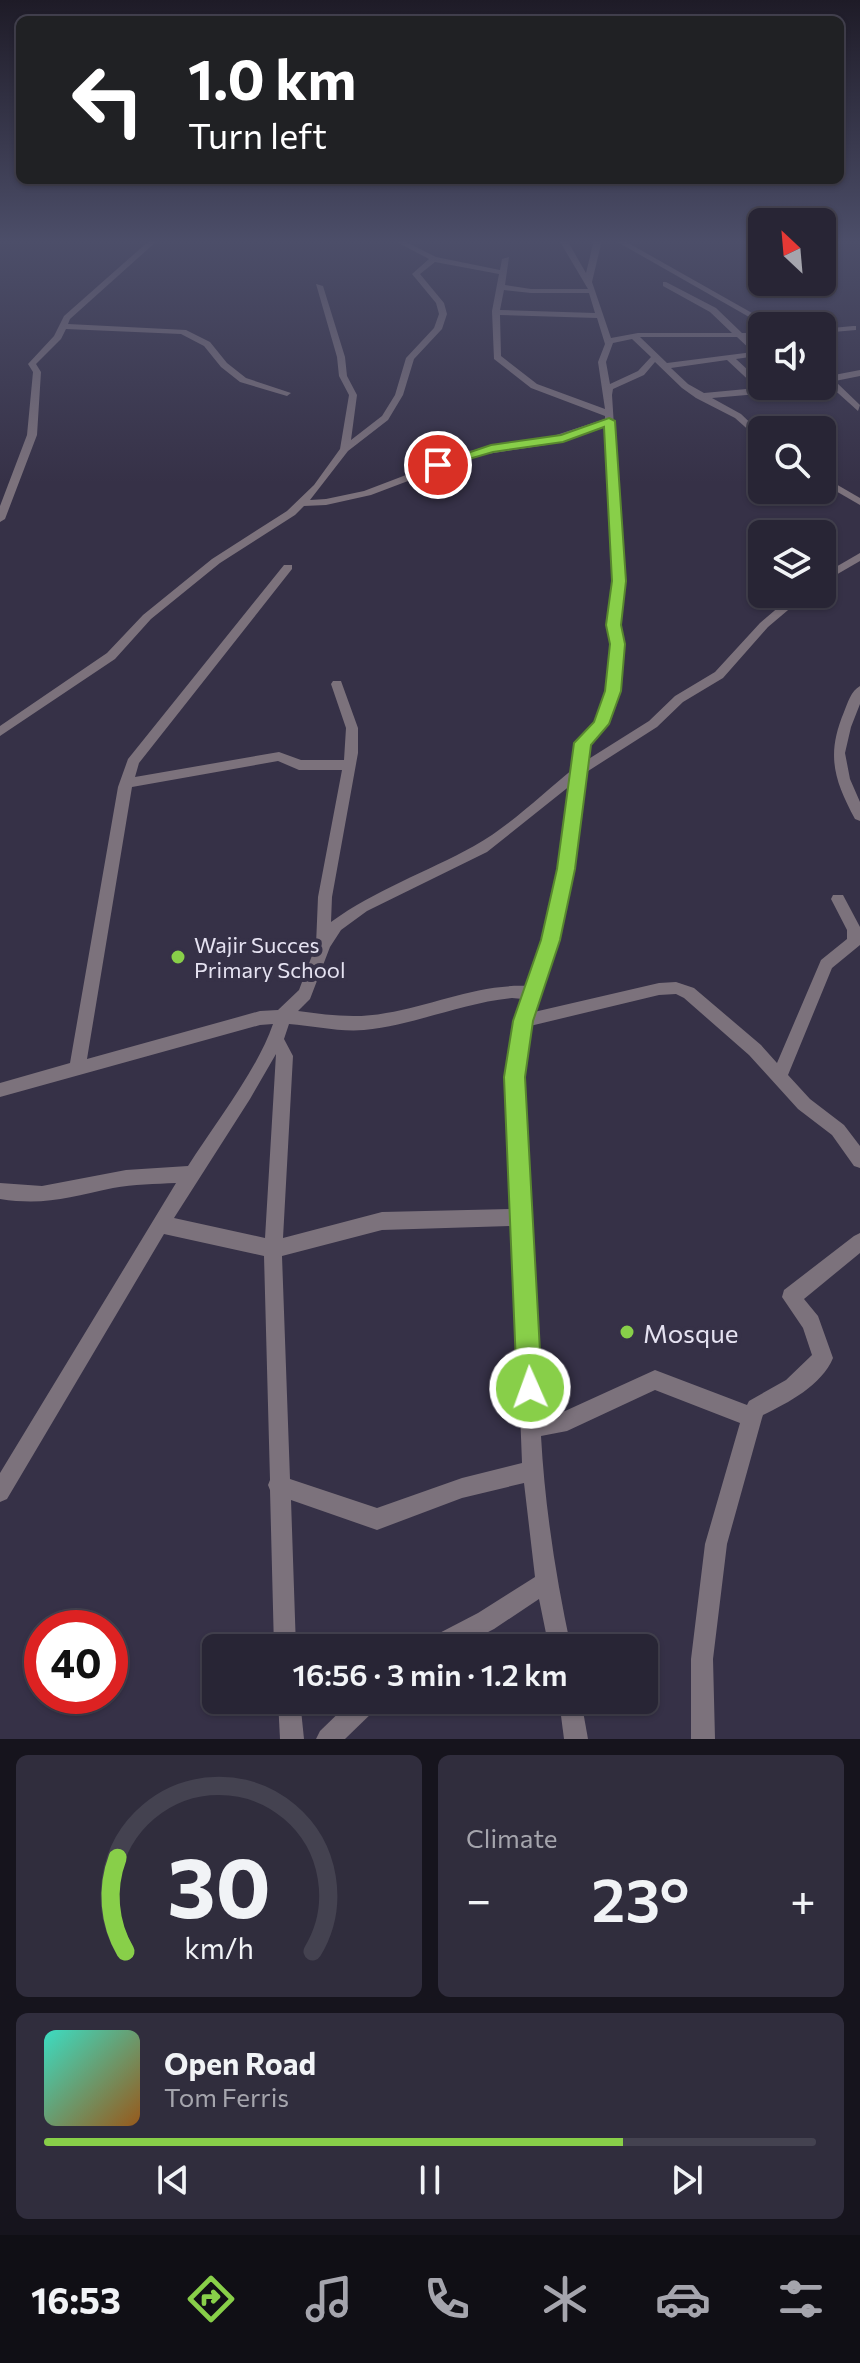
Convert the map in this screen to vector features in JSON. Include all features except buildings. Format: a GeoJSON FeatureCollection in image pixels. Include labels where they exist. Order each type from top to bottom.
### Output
{"type":"FeatureCollection","features":[{"type":"Feature","properties":{"kind":"street"},"geometry":{"type":"LineString","coordinates":[[0,519],[4,489],[32,435],[37,372],[32,364],[58,337],[67,321]]}},
{"type":"Feature","properties":{"kind":"street"},"geometry":{"type":"LineString","coordinates":[[330,321],[341,357],[343,376],[353,395],[345,449]]}},
{"type":"Feature","properties":{"kind":"street"},"geometry":{"type":"LineString","coordinates":[[0,732],[111,656],[172,596],[216,561],[302,503],[345,449],[385,418],[399,395],[410,358],[438,329],[439,321]]}},
{"type":"Feature","properties":{"kind":"street"},"geometry":{"type":"LineString","coordinates":[[496,321],[496,353],[500,360],[542,390],[609,418]]}},
{"type":"Feature","properties":{"kind":"street"},"geometry":{"type":"LineString","coordinates":[[557,1634],[546,1582],[533,1471],[524,1217],[515,1077],[523,1021],[551,940],[566,869],[583,743],[606,716],[617,660],[614,625],[619,581],[609,418],[602,362],[608,341],[602,321]]}},
{"type":"Feature","properties":{"kind":"street"},"geometry":{"type":"LineString","coordinates":[[726,321],[748,341]]}},
{"type":"Feature","properties":{"kind":"street"},"geometry":{"type":"LineString","coordinates":[[62,326],[183,332],[207,344],[224,365],[243,380],[287,393]]}},
{"type":"Feature","properties":{"kind":"street"},"geometry":{"type":"LineString","coordinates":[[836,330],[853,328]]}},
{"type":"Feature","properties":{"kind":"street"},"geometry":{"type":"LineString","coordinates":[[608,341],[634,336],[748,336]]}},
{"type":"Feature","properties":{"kind":"street"},"geometry":{"type":"LineString","coordinates":[[634,336],[699,396],[738,416],[748,426]]}},
{"type":"Feature","properties":{"kind":"street"},"geometry":{"type":"LineString","coordinates":[[664,366],[748,355]]}},
{"type":"Feature","properties":{"kind":"street"},"geometry":{"type":"LineString","coordinates":[[728,356],[748,375]]}},
{"type":"Feature","properties":{"kind":"street"},"geometry":{"type":"LineString","coordinates":[[607,395],[607,390],[641,373],[655,357]]}},
{"type":"Feature","properties":{"kind":"street"},"geometry":{"type":"LineString","coordinates":[[836,380],[860,373]]}},
{"type":"Feature","properties":{"kind":"street"},"geometry":{"type":"LineString","coordinates":[[836,389],[858,408]]}},
{"type":"Feature","properties":{"kind":"street"},"geometry":{"type":"LineString","coordinates":[[699,396],[748,392]]}},
{"type":"Feature","properties":{"kind":"street"},"geometry":{"type":"LineString","coordinates":[[302,503],[326,502],[367,493],[472,453],[546,442],[609,418]]}},
{"type":"Feature","properties":{"kind":"street"},"geometry":{"type":"LineString","coordinates":[[836,487],[860,502]]}},
{"type":"Feature","properties":{"kind":"street"},"geometry":{"type":"LineString","coordinates":[[836,571],[860,556]]}},
{"type":"Feature","properties":{"kind":"street"},"geometry":{"type":"LineString","coordinates":[[77,1069],[126,783],[142,746],[288,567]]}},
{"type":"Feature","properties":{"kind":"street"},"geometry":{"type":"LineString","coordinates":[[0,1492],[160,1224],[276,1039],[284,1015],[305,994],[323,945],[336,926],[362,907],[482,848],[578,772],[653,724],[679,699],[719,675],[764,625],[784,608]]}},
{"type":"Feature","properties":{"kind":"street"},"geometry":{"type":"LineString","coordinates":[[323,945],[332,853],[351,765],[352,728],[337,684]]}},
{"type":"Feature","properties":{"kind":"street"},"geometry":{"type":"LineString","coordinates":[[860,690],[841,732],[838,771],[860,816]]}},
{"type":"Feature","properties":{"kind":"street"},"geometry":{"type":"LineString","coordinates":[[126,783],[279,756],[299,765],[351,765]]}},
{"type":"Feature","properties":{"kind":"street"},"geometry":{"type":"LineString","coordinates":[[779,1078],[826,964],[854,942],[854,930],[838,899]]}},
{"type":"Feature","properties":{"kind":"street"},"geometry":{"type":"LineString","coordinates":[[523,1021],[659,989],[676,988],[689,993],[727,1024],[779,1078],[849,1140],[860,1160]]}},
{"type":"Feature","properties":{"kind":"street"},"geometry":{"type":"LineString","coordinates":[[0,1090],[228,1025],[284,1015],[315,1023],[364,1024],[517,990],[533,993]]}},
{"type":"Feature","properties":{"kind":"street"},"geometry":{"type":"LineString","coordinates":[[276,1039],[285,1056],[273,1249],[284,1634]]}},
{"type":"Feature","properties":{"kind":"street"},"geometry":{"type":"LineString","coordinates":[[0,1191],[35,1197],[61,1194],[105,1181],[192,1174]]}},
{"type":"Feature","properties":{"kind":"street"},"geometry":{"type":"LineString","coordinates":[[160,1224],[273,1249],[382,1221],[524,1217]]}},
{"type":"Feature","properties":{"kind":"street"},"geometry":{"type":"LineString","coordinates":[[703,1739],[702,1659],[716,1544],[752,1417],[756,1408],[780,1398],[806,1378],[823,1358],[811,1323],[791,1297],[860,1242]]}},
{"type":"Feature","properties":{"kind":"street"},"geometry":{"type":"LineString","coordinates":[[531,1418],[544,1427],[567,1421],[655,1380],[752,1417]]}},
{"type":"Feature","properties":{"kind":"street"},"geometry":{"type":"LineString","coordinates":[[278,1485],[377,1519],[462,1488],[533,1471]]}},
{"type":"Feature","properties":{"kind":"street"},"geometry":{"type":"LineString","coordinates":[[461,1634],[546,1582]]}},
{"type":"Feature","properties":{"kind":"street"},"geometry":{"type":"LineString","coordinates":[[290,1714],[292,1739]]}},
{"type":"Feature","properties":{"kind":"street"},"geometry":{"type":"LineString","coordinates":[[328,1739],[354,1714]]}},
{"type":"Feature","properties":{"kind":"street"},"geometry":{"type":"LineString","coordinates":[[572,1714],[576,1739]]}},
{"type":"Feature","properties":{"kind":"place","name":"Wajir Succes Primary School"},"geometry":{"type":"Point","coordinates":[178,957]}},
{"type":"Feature","properties":{"kind":"place","name":"Mosque"},"geometry":{"type":"Point","coordinates":[627,1332]}},
{"type":"Feature","properties":{"kind":"route"},"geometry":{"type":"LineString","coordinates":[[438,465],[472,453],[583,433],[609,421],[619,581],[614,625],[618,644],[613,691],[606,716],[583,743],[566,869],[551,940],[523,1021],[515,1077],[530,1388]]}}]}
